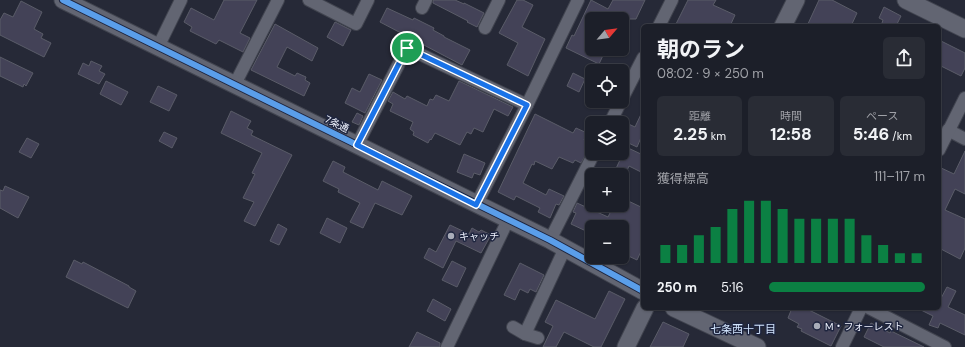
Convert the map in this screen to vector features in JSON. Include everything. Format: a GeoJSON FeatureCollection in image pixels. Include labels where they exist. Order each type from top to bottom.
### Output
{"type":"FeatureCollection","features":[{"type":"Feature","properties":{"kind":"street","name":"7条通"},"geometry":{"type":"LineString","coordinates":[[63,0],[84,4],[158,47],[557,244],[641,290]]}},
{"type":"Feature","properties":{"kind":"street"},"geometry":{"type":"LineString","coordinates":[[158,47],[181,0]]}},
{"type":"Feature","properties":{"kind":"street"},"geometry":{"type":"LineString","coordinates":[[234,84],[278,0]]}},
{"type":"Feature","properties":{"kind":"street"},"geometry":{"type":"LineString","coordinates":[[309,0],[356,24],[368,0]]}},
{"type":"Feature","properties":{"kind":"street"},"geometry":{"type":"LineString","coordinates":[[485,28],[499,0]]}},
{"type":"Feature","properties":{"kind":"street"},"geometry":{"type":"LineString","coordinates":[[476,205],[578,0]]}},
{"type":"Feature","properties":{"kind":"street"},"geometry":{"type":"LineString","coordinates":[[660,24],[672,0]]}},
{"type":"Feature","properties":{"kind":"street"},"geometry":{"type":"LineString","coordinates":[[785,24],[796,0]]}},
{"type":"Feature","properties":{"kind":"street"},"geometry":{"type":"LineString","coordinates":[[906,0],[965,29]]}},
{"type":"Feature","properties":{"kind":"street"},"geometry":{"type":"LineString","coordinates":[[357,145],[407,48],[527,105]]}},
{"type":"Feature","properties":{"kind":"street"},"geometry":{"type":"LineString","coordinates":[[629,85],[641,62]]}},
{"type":"Feature","properties":{"kind":"street"},"geometry":{"type":"LineString","coordinates":[[941,146],[965,98]]}},
{"type":"Feature","properties":{"kind":"street"},"geometry":{"type":"LineString","coordinates":[[948,130],[965,139]]}},
{"type":"Feature","properties":{"kind":"street"},"geometry":{"type":"LineString","coordinates":[[525,334],[557,244],[591,160]]}},
{"type":"Feature","properties":{"kind":"street"},"geometry":{"type":"LineString","coordinates":[[447,347],[508,220]]}},
{"type":"Feature","properties":{"kind":"street"},"geometry":{"type":"LineString","coordinates":[[626,347],[644,310]]}},
{"type":"Feature","properties":{"kind":"street"},"geometry":{"type":"LineString","coordinates":[[678,310],[738,343],[757,347]]}},
{"type":"Feature","properties":{"kind":"street"},"geometry":{"type":"LineString","coordinates":[[842,347],[860,310]]}},
{"type":"Feature","properties":{"kind":"street"},"geometry":{"type":"LineString","coordinates":[[873,310],[945,347]]}},
{"type":"Feature","properties":{"kind":"street"},"geometry":{"type":"LineString","coordinates":[[513,327],[525,334],[538,338]]}},
{"type":"Feature","properties":{"kind":"building"},"geometry":{"type":"Polygon","coordinates":[[[224,0],[257,0],[240,33],[250,38],[243,52],[219,40],[216,44],[190,31],[192,27],[184,22],[191,8],[214,20],[224,0]]]}},
{"type":"Feature","properties":{"kind":"building"},"geometry":{"type":"Polygon","coordinates":[[[433,0],[455,0],[484,13],[477,27],[433,3],[433,0]]]}},
{"type":"Feature","properties":{"kind":"building"},"geometry":{"type":"Polygon","coordinates":[[[517,0],[523,0],[533,5],[522,27],[545,39],[528,76],[507,65],[518,43],[499,33],[517,0]]]}},
{"type":"Feature","properties":{"kind":"building"},"geometry":{"type":"Polygon","coordinates":[[[591,0],[608,9],[613,0],[645,0],[636,19],[629,19],[629,12],[585,12],[591,0]]]}},
{"type":"Feature","properties":{"kind":"building"},"geometry":{"type":"Polygon","coordinates":[[[688,0],[716,0],[713,5],[735,15],[731,24],[676,24],[688,0]]]}},
{"type":"Feature","properties":{"kind":"building"},"geometry":{"type":"Polygon","coordinates":[[[819,0],[832,0],[857,13],[852,24],[808,24],[819,0]]]}},
{"type":"Feature","properties":{"kind":"building"},"geometry":{"type":"Polygon","coordinates":[[[21,1],[42,12],[34,29],[43,34],[41,38],[51,43],[44,57],[0,35],[0,20],[4,13],[13,17],[21,1]]]}},
{"type":"Feature","properties":{"kind":"building"},"geometry":{"type":"Polygon","coordinates":[[[884,7],[901,16],[897,24],[882,24],[883,20],[879,18],[884,7]]]}},
{"type":"Feature","properties":{"kind":"building"},"geometry":{"type":"Polygon","coordinates":[[[387,8],[413,20],[414,18],[434,28],[433,30],[444,37],[470,50],[462,65],[380,22],[387,8]]]}},
{"type":"Feature","properties":{"kind":"building"},"geometry":{"type":"Polygon","coordinates":[[[585,13],[585,56],[603,56],[599,64],[566,48],[572,35],[574,36],[585,13]]]}},
{"type":"Feature","properties":{"kind":"building"},"geometry":{"type":"Polygon","coordinates":[[[335,22],[351,30],[343,46],[327,37],[335,22]]]}},
{"type":"Feature","properties":{"kind":"building"},"geometry":{"type":"Polygon","coordinates":[[[275,24],[318,48],[312,61],[287,47],[277,67],[295,76],[297,73],[306,77],[305,80],[310,83],[304,96],[251,70],[275,24]]]}},
{"type":"Feature","properties":{"kind":"building"},"geometry":{"type":"Polygon","coordinates":[[[941,41],[965,53],[965,68],[961,76],[941,66],[941,41]]]}},
{"type":"Feature","properties":{"kind":"building"},"geometry":{"type":"Polygon","coordinates":[[[0,57],[33,73],[26,86],[24,84],[23,87],[0,76],[0,57]]]}},
{"type":"Feature","properties":{"kind":"building"},"geometry":{"type":"Polygon","coordinates":[[[91,61],[102,66],[99,71],[105,74],[99,84],[78,74],[83,63],[89,66],[91,61]]]}},
{"type":"Feature","properties":{"kind":"building"},"geometry":{"type":"Polygon","coordinates":[[[573,73],[585,79],[579,92],[567,86],[573,73]]]}},
{"type":"Feature","properties":{"kind":"building"},"geometry":{"type":"Polygon","coordinates":[[[369,74],[382,80],[365,113],[345,103],[352,88],[360,92],[369,74]]]}},
{"type":"Feature","properties":{"kind":"building"},"geometry":{"type":"Polygon","coordinates":[[[106,81],[128,92],[121,105],[100,94],[106,81]]]}},
{"type":"Feature","properties":{"kind":"building"},"geometry":{"type":"Polygon","coordinates":[[[459,81],[513,107],[508,116],[494,109],[483,132],[474,128],[471,134],[467,132],[460,145],[435,133],[428,143],[413,135],[414,132],[410,129],[413,122],[390,111],[393,104],[388,101],[393,92],[405,99],[407,96],[427,106],[430,99],[433,100],[436,95],[449,101],[459,81]]]}},
{"type":"Feature","properties":{"kind":"building"},"geometry":{"type":"Polygon","coordinates":[[[158,86],[177,95],[169,111],[150,102],[158,86]]]}},
{"type":"Feature","properties":{"kind":"building"},"geometry":{"type":"Polygon","coordinates":[[[231,111],[251,121],[247,128],[253,131],[251,135],[292,155],[255,226],[244,221],[254,202],[243,198],[255,174],[252,173],[262,153],[221,133],[231,111]]]}},
{"type":"Feature","properties":{"kind":"building"},"geometry":{"type":"Polygon","coordinates":[[[357,113],[363,116],[359,125],[352,122],[357,113]]]}},
{"type":"Feature","properties":{"kind":"building"},"geometry":{"type":"Polygon","coordinates":[[[535,114],[573,133],[576,128],[585,132],[585,156],[581,163],[575,160],[573,163],[559,157],[552,169],[535,161],[523,183],[546,195],[549,189],[564,196],[559,205],[556,204],[550,218],[538,212],[540,208],[516,196],[514,200],[498,192],[535,114]]]}},
{"type":"Feature","properties":{"kind":"building"},"geometry":{"type":"Polygon","coordinates":[[[641,114],[641,138],[637,147],[629,143],[629,124],[635,127],[641,114]]]}},
{"type":"Feature","properties":{"kind":"building"},"geometry":{"type":"Polygon","coordinates":[[[164,132],[177,138],[172,148],[159,141],[164,132]]]}},
{"type":"Feature","properties":{"kind":"building"},"geometry":{"type":"Polygon","coordinates":[[[27,138],[39,144],[31,158],[19,152],[27,138]]]}},
{"type":"Feature","properties":{"kind":"building"},"geometry":{"type":"Polygon","coordinates":[[[629,148],[641,154],[641,172],[629,166],[628,168],[616,168],[620,160],[629,160],[629,148]]]}},
{"type":"Feature","properties":{"kind":"building"},"geometry":{"type":"Polygon","coordinates":[[[965,151],[965,194],[955,189],[945,210],[965,219],[965,248],[960,259],[941,249],[941,168],[954,174],[965,151]]]}},
{"type":"Feature","properties":{"kind":"building"},"geometry":{"type":"Polygon","coordinates":[[[464,154],[485,163],[480,175],[474,173],[472,178],[457,172],[464,154]]]}},
{"type":"Feature","properties":{"kind":"building"},"geometry":{"type":"Polygon","coordinates":[[[333,161],[345,167],[343,172],[378,190],[382,181],[412,196],[402,215],[375,203],[363,228],[350,222],[360,203],[338,192],[339,189],[323,181],[333,161]]]}},
{"type":"Feature","properties":{"kind":"building"},"geometry":{"type":"Polygon","coordinates":[[[5,186],[29,197],[18,218],[0,208],[0,190],[3,191],[5,186]]]}},
{"type":"Feature","properties":{"kind":"building"},"geometry":{"type":"Polygon","coordinates":[[[629,201],[641,207],[641,251],[637,260],[629,256],[629,220],[585,220],[585,231],[571,224],[576,213],[573,212],[577,203],[585,207],[585,212],[597,212],[608,217],[610,212],[629,212],[629,201]]]}},
{"type":"Feature","properties":{"kind":"building"},"geometry":{"type":"Polygon","coordinates":[[[327,218],[347,228],[340,243],[320,233],[327,218]]]}},
{"type":"Feature","properties":{"kind":"building"},"geometry":{"type":"Polygon","coordinates":[[[278,224],[287,229],[279,245],[270,241],[278,224]]]}},
{"type":"Feature","properties":{"kind":"building"},"geometry":{"type":"Polygon","coordinates":[[[450,225],[469,234],[472,228],[479,232],[481,230],[491,235],[481,253],[456,241],[443,268],[424,258],[429,248],[436,252],[450,225]]]}},
{"type":"Feature","properties":{"kind":"building"},"geometry":{"type":"Polygon","coordinates":[[[74,260],[82,264],[83,262],[136,291],[128,308],[66,277],[74,260]]]}},
{"type":"Feature","properties":{"kind":"building"},"geometry":{"type":"Polygon","coordinates":[[[452,261],[466,268],[457,287],[442,280],[452,261]]]}},
{"type":"Feature","properties":{"kind":"building"},"geometry":{"type":"Polygon","coordinates":[[[520,263],[544,275],[536,292],[530,289],[528,293],[520,289],[515,300],[504,295],[520,263]]]}},
{"type":"Feature","properties":{"kind":"building"},"geometry":{"type":"Polygon","coordinates":[[[947,287],[956,291],[948,307],[965,315],[965,335],[940,323],[938,328],[929,325],[933,316],[921,310],[941,310],[941,298],[947,287]]]}},
{"type":"Feature","properties":{"kind":"building"},"geometry":{"type":"Polygon","coordinates":[[[609,291],[625,299],[601,347],[594,347],[564,332],[556,347],[543,347],[553,326],[545,322],[556,300],[595,319],[609,291]]]}},
{"type":"Feature","properties":{"kind":"building"},"geometry":{"type":"Polygon","coordinates":[[[433,299],[451,309],[445,321],[427,311],[433,299]]]}},
{"type":"Feature","properties":{"kind":"building"},"geometry":{"type":"Polygon","coordinates":[[[791,310],[809,310],[841,326],[831,346],[801,331],[802,329],[797,327],[799,324],[788,318],[791,310]]]}},
{"type":"Feature","properties":{"kind":"building"},"geometry":{"type":"Polygon","coordinates":[[[663,322],[689,334],[683,347],[650,347],[663,322]]]}},
{"type":"Feature","properties":{"kind":"building"},"geometry":{"type":"Polygon","coordinates":[[[871,323],[890,333],[891,331],[924,347],[884,347],[864,337],[871,323]]]}},
{"type":"Feature","properties":{"kind":"building"},"geometry":{"type":"Polygon","coordinates":[[[417,332],[440,343],[440,347],[409,347],[417,332]]]}},
{"type":"Feature","properties":{"kind":"cycle path"},"geometry":{"type":"LineString","coordinates":[[63,0],[550,240],[641,290]]}},
{"type":"Feature","properties":{"kind":"cycle path"},"geometry":{"type":"LineString","coordinates":[[357,145],[407,48],[527,105]]}},
{"type":"Feature","properties":{"kind":"place","name":"キャッチ"},"geometry":{"type":"Point","coordinates":[451,236]}},
{"type":"Feature","properties":{"kind":"place","name":"M・フォーレスト"},"geometry":{"type":"Point","coordinates":[817,326]}},
{"type":"Feature","properties":{"kind":"district","name":"七条西十丁目"},"geometry":{"type":"Point","coordinates":[743,329]}},
{"type":"Feature","properties":{"kind":"route"},"geometry":{"type":"LineString","coordinates":[[407,48],[527,105],[476,205],[357,145],[407,48]]}}]}
